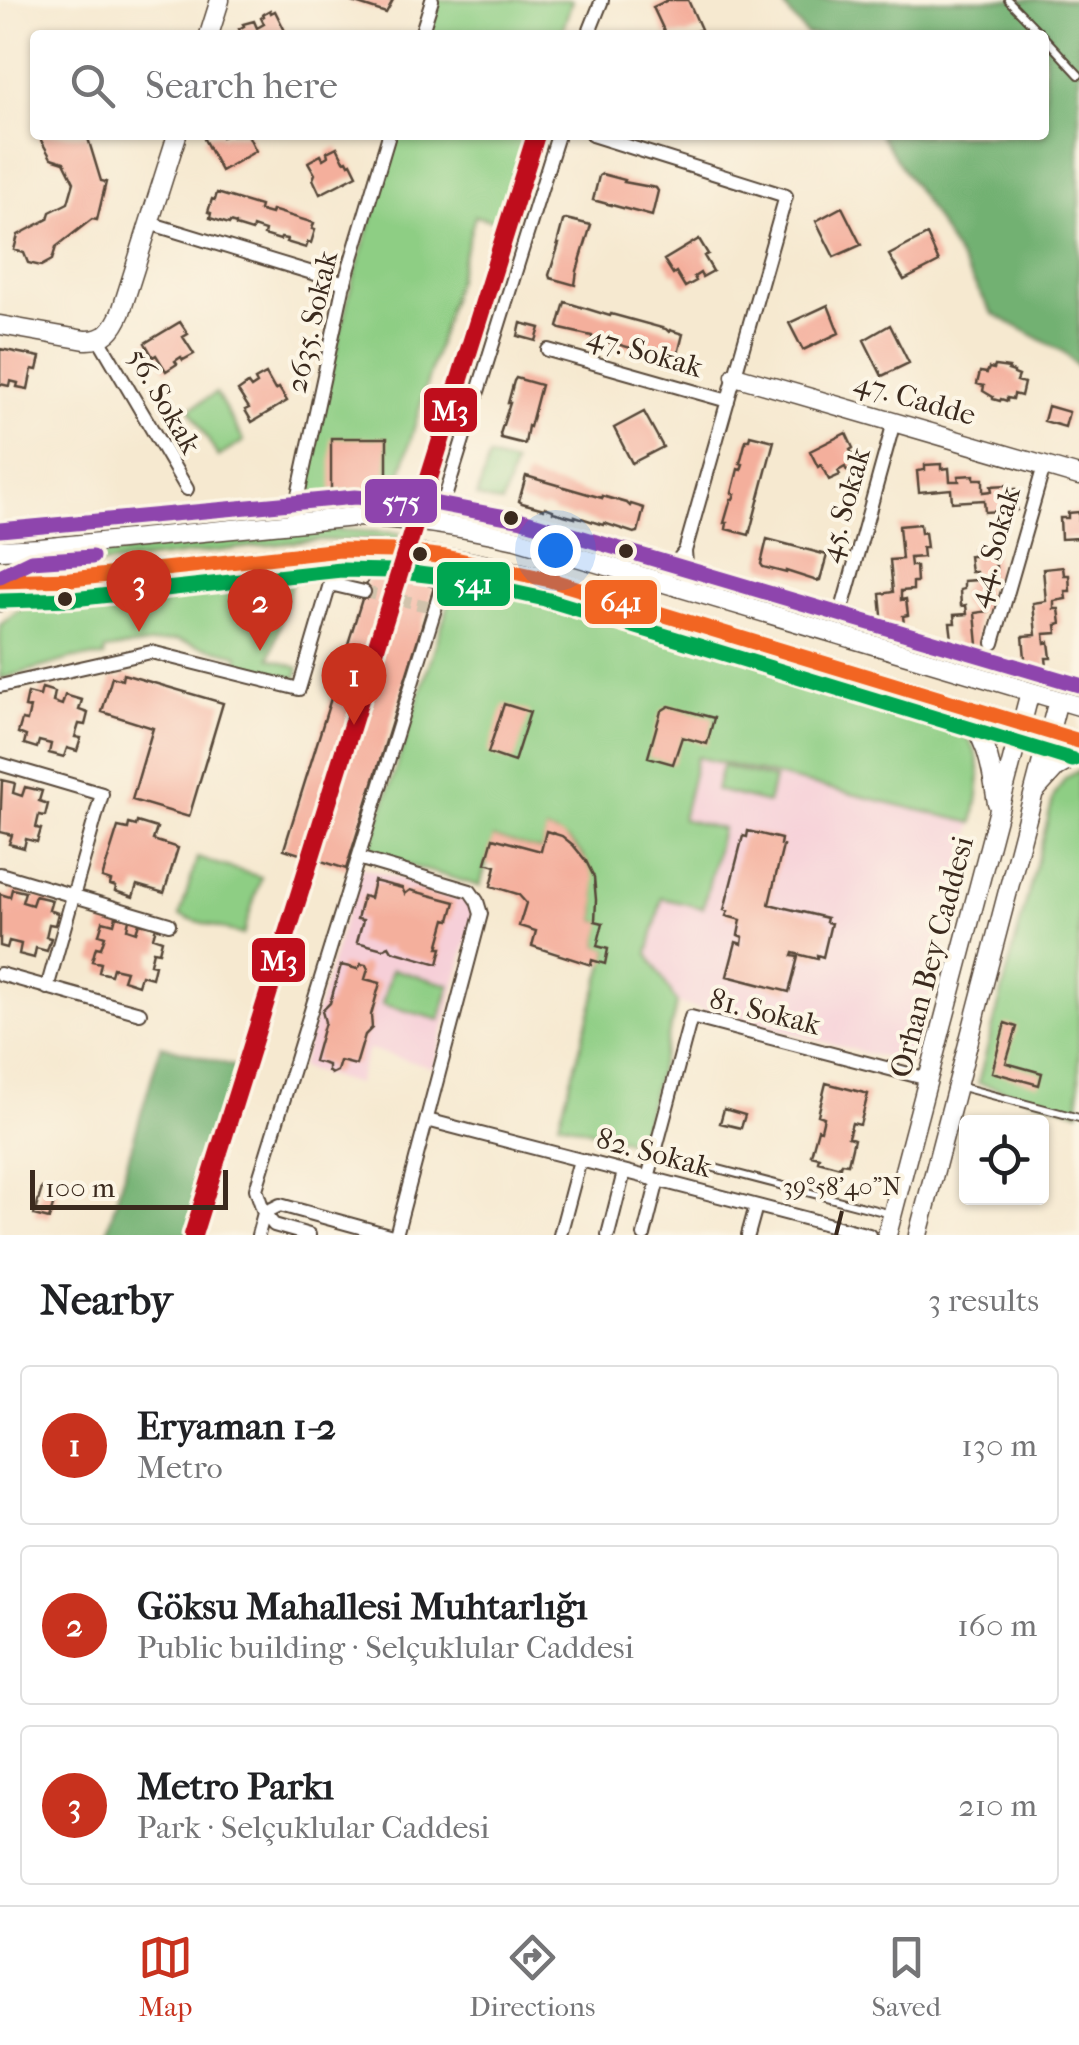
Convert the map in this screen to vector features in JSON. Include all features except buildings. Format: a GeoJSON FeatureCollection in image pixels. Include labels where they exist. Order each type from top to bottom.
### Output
{"type":"FeatureCollection","features":[{"type":"Feature","properties":{"kind":"main road"},"geometry":{"type":"LineString","coordinates":[[210,30],[220,0]]}},
{"type":"Feature","properties":{"kind":"main road"},"geometry":{"type":"LineString","coordinates":[[0,325],[85,340],[98,339],[111,330],[175,140]]}},
{"type":"Feature","properties":{"kind":"main road","name":"47. Cadde"},"geometry":{"type":"LineString","coordinates":[[735,376],[1079,476]]}},
{"type":"Feature","properties":{"kind":"main road"},"geometry":{"type":"LineString","coordinates":[[0,550],[354,517],[437,523],[516,538],[1079,706]]}},
{"type":"Feature","properties":{"kind":"main road"},"geometry":{"type":"LineString","coordinates":[[0,581],[71,579],[340,550],[380,548],[451,557],[550,580],[1079,741]]}},
{"type":"Feature","properties":{"kind":"main road"},"geometry":{"type":"LineString","coordinates":[[0,602],[34,580]]}},
{"type":"Feature","properties":{"kind":"main road"},"geometry":{"type":"LineString","coordinates":[[652,611],[661,582]]}},
{"type":"Feature","properties":{"kind":"main road"},"geometry":{"type":"LineString","coordinates":[[680,620],[688,590]]}},
{"type":"Feature","properties":{"kind":"main road","name":"Orhan Bey Caddesi"},"geometry":{"type":"LineString","coordinates":[[887,1235],[1030,692]]}},
{"type":"Feature","properties":{"kind":"main road","name":"Orhan Bey Caddesi"},"geometry":{"type":"LineString","coordinates":[[918,1235],[1058,700]]}},
{"type":"Feature","properties":{"kind":"main road"},"geometry":{"type":"LineString","coordinates":[[957,704],[983,741],[998,812]]}},
{"type":"Feature","properties":{"kind":"main road"},"geometry":{"type":"LineString","coordinates":[[1034,794],[1057,767],[1079,755]]}},
{"type":"Feature","properties":{"kind":"street"},"geometry":{"type":"LineString","coordinates":[[422,30],[432,0]]}},
{"type":"Feature","properties":{"kind":"street"},"geometry":{"type":"LineString","coordinates":[[590,30],[602,0]]}},
{"type":"Feature","properties":{"kind":"street","name":"2635. Sokak"},"geometry":{"type":"LineString","coordinates":[[292,523],[344,283],[387,140]]}},
{"type":"Feature","properties":{"kind":"street"},"geometry":{"type":"LineString","coordinates":[[437,523],[556,140]]}},
{"type":"Feature","properties":{"kind":"street"},"geometry":{"type":"LineString","coordinates":[[608,140],[786,196],[685,551],[688,590]]}},
{"type":"Feature","properties":{"kind":"street"},"geometry":{"type":"LineString","coordinates":[[148,223],[344,283]]}},
{"type":"Feature","properties":{"kind":"street","name":"56. Sokak"},"geometry":{"type":"LineString","coordinates":[[98,339],[186,489]]}},
{"type":"Feature","properties":{"kind":"street","name":"47. Sokak"},"geometry":{"type":"LineString","coordinates":[[548,350],[728,401]]}},
{"type":"Feature","properties":{"kind":"street","name":"45. Sokak"},"geometry":{"type":"LineString","coordinates":[[844,602],[894,422]]}},
{"type":"Feature","properties":{"kind":"street","name":"44. Sokak"},"geometry":{"type":"LineString","coordinates":[[993,643],[1044,466]]}},
{"type":"Feature","properties":{"kind":"street"},"geometry":{"type":"LineString","coordinates":[[0,686],[151,652],[298,690],[340,550]]}},
{"type":"Feature","properties":{"kind":"street"},"geometry":{"type":"LineString","coordinates":[[661,582],[685,551]]}},
{"type":"Feature","properties":{"kind":"street"},"geometry":{"type":"LineString","coordinates":[[309,1235],[274,1226],[264,1213],[256,1189],[432,607],[451,557]]}},
{"type":"Feature","properties":{"kind":"street"},"geometry":{"type":"LineString","coordinates":[[330,584],[364,592]]}},
{"type":"Feature","properties":{"kind":"street"},"geometry":{"type":"LineString","coordinates":[[0,764],[102,794],[47,988]]}},
{"type":"Feature","properties":{"kind":"street"},"geometry":{"type":"LineString","coordinates":[[258,1235],[264,1213],[280,1205],[393,1235],[481,914],[470,891],[358,858]]}},
{"type":"Feature","properties":{"kind":"street"},"geometry":{"type":"LineString","coordinates":[[0,874],[169,924]]}},
{"type":"Feature","properties":{"kind":"street"},"geometry":{"type":"LineString","coordinates":[[0,974],[140,1013]]}},
{"type":"Feature","properties":{"kind":"street","name":"81. Sokak"},"geometry":{"type":"LineString","coordinates":[[644,1235],[655,1152],[691,1018],[928,1079]]}},
{"type":"Feature","properties":{"kind":"street","name":"82. Sokak"},"geometry":{"type":"LineString","coordinates":[[426,1120],[869,1235]]}},
{"type":"Feature","properties":{"kind":"street"},"geometry":{"type":"LineString","coordinates":[[560,1235],[580,1160]]}},
{"type":"Feature","properties":{"kind":"street"},"geometry":{"type":"LineString","coordinates":[[608,1235],[624,1172]]}},
{"type":"Feature","properties":{"kind":"street"},"geometry":{"type":"LineString","coordinates":[[748,1235],[756,1206]]}},
{"type":"Feature","properties":{"kind":"lane"},"geometry":{"type":"LineString","coordinates":[[1008,0],[1037,30]]}},
{"type":"Feature","properties":{"kind":"lane"},"geometry":{"type":"LineString","coordinates":[[1049,42],[1079,75]]}},
{"type":"Feature","properties":{"kind":"lane"},"geometry":{"type":"LineString","coordinates":[[957,1085],[1079,1118]]}},
{"type":"Feature","properties":{"kind":"lane"},"geometry":{"type":"LineString","coordinates":[[655,1152],[893,1215]]}},
{"type":"Feature","properties":{"kind":"shaded area"},"geometry":{"type":"Polygon","coordinates":[[[697,757],[973,823],[911,1065],[677,1003],[648,954],[697,757]]]}},
{"type":"Feature","properties":{"kind":"shaded area"},"geometry":{"type":"Polygon","coordinates":[[[360,867],[464,897],[473,915],[434,1068],[368,1049],[357,1084],[300,1068],[360,867]]]}},
{"type":"Feature","properties":{"kind":"green space"},"geometry":{"type":"Polygon","coordinates":[[[438,0],[572,0],[563,30],[429,30],[438,0]]]}},
{"type":"Feature","properties":{"kind":"green space"},"geometry":{"type":"Polygon","coordinates":[[[779,0],[1079,0],[1079,369],[1065,353],[992,313],[883,140],[1049,140],[1049,30],[803,30],[779,0]]]}},
{"type":"Feature","properties":{"kind":"green space"},"geometry":{"type":"Polygon","coordinates":[[[395,140],[528,140],[503,223],[475,216],[393,501],[303,499],[349,293],[395,140]]]}},
{"type":"Feature","properties":{"kind":"green space"},"geometry":{"type":"Polygon","coordinates":[[[216,393],[244,441],[218,457],[190,409],[216,393]]]}},
{"type":"Feature","properties":{"kind":"green space"},"geometry":{"type":"Polygon","coordinates":[[[489,457],[514,464],[502,504],[477,497],[489,457]]]}},
{"type":"Feature","properties":{"kind":"green space"},"geometry":{"type":"Polygon","coordinates":[[[288,532],[400,533],[398,540],[320,540],[59,569],[58,560],[288,532]]]}},
{"type":"Feature","properties":{"kind":"green space"},"geometry":{"type":"Polygon","coordinates":[[[459,572],[935,714],[965,735],[978,759],[979,788],[973,823],[697,757],[682,819],[722,829],[703,908],[662,898],[648,954],[677,1003],[639,1144],[559,1122],[608,950],[597,946],[602,923],[595,921],[592,878],[573,845],[547,831],[541,851],[494,838],[480,886],[368,854],[459,572]]]}},
{"type":"Feature","properties":{"kind":"green space"},"geometry":{"type":"Polygon","coordinates":[[[294,575],[270,658],[299,668],[296,679],[238,664],[238,655],[176,640],[105,650],[104,657],[74,658],[0,679],[0,625],[33,604],[294,575]]]}},
{"type":"Feature","properties":{"kind":"green space"},"geometry":{"type":"Polygon","coordinates":[[[722,766],[774,779],[768,803],[716,790],[722,766]]]}},
{"type":"Feature","properties":{"kind":"green space"},"geometry":{"type":"Polygon","coordinates":[[[1079,770],[1079,1111],[978,1083],[1054,796],[1065,779],[1079,770]]]}},
{"type":"Feature","properties":{"kind":"green space"},"geometry":{"type":"Polygon","coordinates":[[[197,858],[261,877],[243,935],[180,916],[197,858]]]}},
{"type":"Feature","properties":{"kind":"green space"},"geometry":{"type":"Polygon","coordinates":[[[392,969],[450,985],[440,1020],[382,1004],[392,969]]]}},
{"type":"Feature","properties":{"kind":"green space"},"geometry":{"type":"Polygon","coordinates":[[[161,1045],[240,1068],[189,1235],[106,1235],[161,1045]]]}},
{"type":"Feature","properties":{"kind":"tunnel"},"geometry":{"type":"LineString","coordinates":[[364,592],[428,606]]}},
{"type":"Feature","properties":{"kind":"transit line","name":"M3"},"geometry":{"type":"LineString","coordinates":[[193,1235],[534,140]]}},
{"type":"Feature","properties":{"kind":"transit line","name":"575"},"geometry":{"type":"LineString","coordinates":[[0,530],[355,497],[438,504],[522,520],[1079,685]]}},
{"type":"Feature","properties":{"kind":"transit line","name":"641"},"geometry":{"type":"LineString","coordinates":[[0,581],[71,579],[340,550],[446,557],[550,580],[1079,741]]}},
{"type":"Feature","properties":{"kind":"transit line","name":"575"},"geometry":{"type":"LineString","coordinates":[[0,576],[31,561],[92,557]]}},
{"type":"Feature","properties":{"kind":"transit line","name":"541"},"geometry":{"type":"LineString","coordinates":[[1,601],[73,599],[341,570],[443,577],[545,599],[1073,760]]}},
{"type":"Feature","properties":{"kind":"place","name":"Metro Parkı"},"geometry":{"type":"Point","coordinates":[139,632]}},
{"type":"Feature","properties":{"kind":"place","name":"Göksu Mahallesi Muhtarlığı"},"geometry":{"type":"Point","coordinates":[260,651]}},
{"type":"Feature","properties":{"kind":"place","name":"Eryaman 1-2"},"geometry":{"type":"Point","coordinates":[354,725]}}]}
